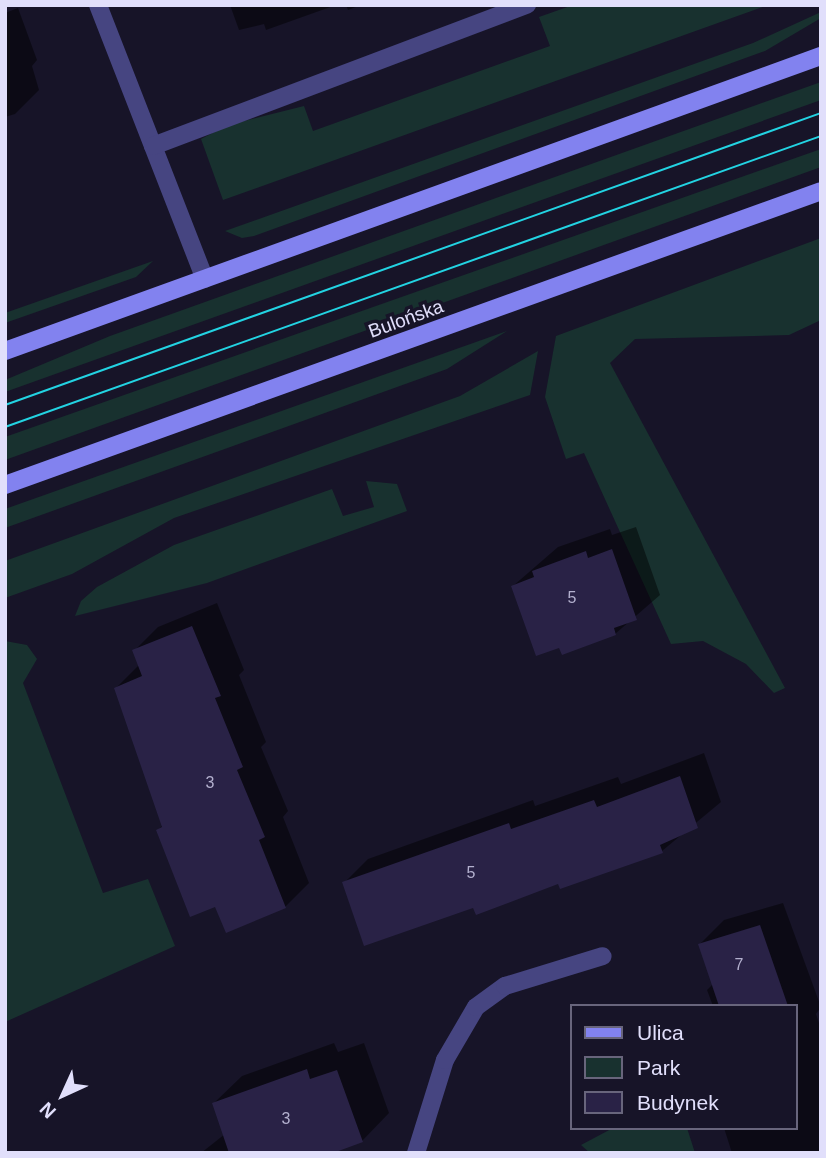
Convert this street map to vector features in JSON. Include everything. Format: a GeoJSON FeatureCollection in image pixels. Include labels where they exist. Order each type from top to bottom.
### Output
{"type":"FeatureCollection","features":[{"type":"Feature","properties":{"kind":"main road"},"geometry":{"type":"LineString","coordinates":[[5,351],[821,56]]}},
{"type":"Feature","properties":{"kind":"main road","name":"Bulońska"},"geometry":{"type":"LineString","coordinates":[[5,485],[821,191]]}},
{"type":"Feature","properties":{"kind":"street"},"geometry":{"type":"LineString","coordinates":[[98,5],[205,279]]}},
{"type":"Feature","properties":{"kind":"street"},"geometry":{"type":"LineString","coordinates":[[153,146],[527,5]]}},
{"type":"Feature","properties":{"kind":"street"},"geometry":{"type":"LineString","coordinates":[[416,1153],[445,1060],[476,1007],[505,986],[603,956]]}},
{"type":"Feature","properties":{"kind":"green space"},"geometry":{"type":"Polygon","coordinates":[[[573,5],[768,5],[223,200],[201,139],[228,125],[304,106],[313,131],[550,46],[539,17],[573,5]]]}},
{"type":"Feature","properties":{"kind":"green space"},"geometry":{"type":"Polygon","coordinates":[[[821,12],[821,18],[765,51],[254,236],[242,238],[225,231],[753,43],[821,12]]]}},
{"type":"Feature","properties":{"kind":"green space"},"geometry":{"type":"Polygon","coordinates":[[[821,82],[821,100],[5,392],[5,380],[110,336],[821,82]]]}},
{"type":"Feature","properties":{"kind":"green space"},"geometry":{"type":"Polygon","coordinates":[[[821,149],[821,167],[5,460],[5,437],[821,149]]]}},
{"type":"Feature","properties":{"kind":"green space"},"geometry":{"type":"Polygon","coordinates":[[[821,238],[821,320],[789,335],[635,339],[610,363],[785,688],[774,693],[746,664],[703,641],[671,644],[584,453],[566,459],[545,397],[556,336],[821,238]]]}},
{"type":"Feature","properties":{"kind":"green space"},"geometry":{"type":"Polygon","coordinates":[[[153,261],[136,277],[5,323],[5,313],[153,261]]]}},
{"type":"Feature","properties":{"kind":"green space"},"geometry":{"type":"Polygon","coordinates":[[[507,331],[447,369],[5,528],[5,509],[507,331]]]}},
{"type":"Feature","properties":{"kind":"green space"},"geometry":{"type":"Polygon","coordinates":[[[538,351],[530,395],[174,518],[72,574],[5,598],[5,561],[460,396],[538,351]]]}},
{"type":"Feature","properties":{"kind":"green space"},"geometry":{"type":"Polygon","coordinates":[[[366,481],[397,484],[407,511],[207,583],[75,616],[81,601],[97,587],[174,545],[332,489],[343,516],[374,507],[366,481]]]}},
{"type":"Feature","properties":{"kind":"green space"},"geometry":{"type":"Polygon","coordinates":[[[5,641],[27,645],[37,659],[23,683],[103,893],[148,879],[175,946],[5,1022],[5,641]]]}},
{"type":"Feature","properties":{"kind":"green space"},"geometry":{"type":"Polygon","coordinates":[[[609,1130],[688,1130],[695,1153],[590,1153],[581,1145],[609,1130]]]}},
{"type":"Feature","properties":{"kind":"building"},"geometry":{"type":"Polygon","coordinates":[[[612,549],[637,620],[614,628],[616,635],[562,655],[559,648],[536,656],[511,586],[534,577],[532,571],[586,551],[588,558],[612,549]]]}},
{"type":"Feature","properties":{"kind":"building"},"geometry":{"type":"Polygon","coordinates":[[[192,626],[221,696],[215,698],[243,767],[237,770],[265,837],[259,840],[286,908],[226,933],[215,907],[190,917],[156,830],[162,827],[114,688],[142,676],[132,650],[192,626]]]}},
{"type":"Feature","properties":{"kind":"building"},"geometry":{"type":"Polygon","coordinates":[[[680,776],[698,828],[660,845],[663,853],[560,889],[558,884],[476,915],[473,908],[364,946],[342,882],[509,823],[511,829],[594,800],[597,807],[680,776]]]}},
{"type":"Feature","properties":{"kind":"building"},"geometry":{"type":"Polygon","coordinates":[[[760,925],[787,1004],[718,1004],[698,944],[760,925]]]}},
{"type":"Feature","properties":{"kind":"building"},"geometry":{"type":"Polygon","coordinates":[[[307,1069],[310,1079],[337,1070],[363,1142],[333,1153],[229,1153],[212,1103],[307,1069]]]}},
{"type":"Feature","properties":{"kind":"tram line"},"geometry":{"type":"LineString","coordinates":[[5,405],[821,113]]}},
{"type":"Feature","properties":{"kind":"tram line"},"geometry":{"type":"LineString","coordinates":[[5,427],[821,136]]}}]}
